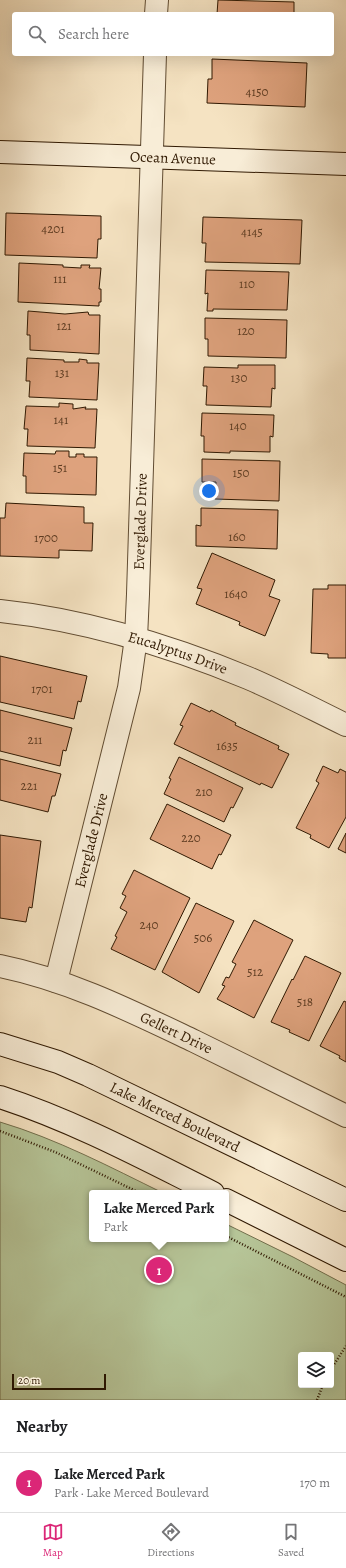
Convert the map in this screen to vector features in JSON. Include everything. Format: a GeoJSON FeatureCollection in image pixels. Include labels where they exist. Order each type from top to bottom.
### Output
{"type":"FeatureCollection","features":[{"type":"Feature","properties":{"kind":"street"},"geometry":{"type":"LineString","coordinates":[[156,12],[157,0]]}},
{"type":"Feature","properties":{"kind":"street","name":"Everglade Drive"},"geometry":{"type":"LineString","coordinates":[[56,980],[129,688],[136,638],[155,56]]}},
{"type":"Feature","properties":{"kind":"street","name":"Ocean Avenue"},"geometry":{"type":"LineString","coordinates":[[0,152],[346,164]]}},
{"type":"Feature","properties":{"kind":"street","name":"Eucalyptus Drive"},"geometry":{"type":"LineString","coordinates":[[0,611],[56,620],[136,638],[171,649],[248,678],[346,725]]}},
{"type":"Feature","properties":{"kind":"street","name":"Gellert Drive"},"geometry":{"type":"LineString","coordinates":[[0,966],[56,980],[97,996],[138,1014],[346,1116]]}},
{"type":"Feature","properties":{"kind":"street","name":"Lake Merced Boulevard"},"geometry":{"type":"LineString","coordinates":[[0,1044],[58,1062],[88,1075],[346,1200]]}},
{"type":"Feature","properties":{"kind":"street"},"geometry":{"type":"LineString","coordinates":[[0,1097],[68,1122],[207,1190]]}},
{"type":"Feature","properties":{"kind":"street"},"geometry":{"type":"LineString","coordinates":[[229,1202],[346,1260]]}},
{"type":"Feature","properties":{"kind":"path"},"geometry":{"type":"LineString","coordinates":[[0,1131],[55,1152],[134,1190]]}},
{"type":"Feature","properties":{"kind":"path"},"geometry":{"type":"LineString","coordinates":[[229,1238],[346,1297]]}},
{"type":"Feature","properties":{"kind":"path"},"geometry":{"type":"LineString","coordinates":[[334,1364],[346,1346]]}},
{"type":"Feature","properties":{"kind":"path"},"geometry":{"type":"LineString","coordinates":[[318,1400],[322,1388]]}},
{"type":"Feature","properties":{"kind":"green space"},"geometry":{"type":"Polygon","coordinates":[[[0,1122],[63,1145],[157,1190],[89,1190],[89,1242],[229,1242],[229,1225],[346,1285],[346,1400],[0,1400],[0,1122]]]}},
{"type":"Feature","properties":{"kind":"building"},"geometry":{"type":"Polygon","coordinates":[[[218,0],[294,2],[294,12],[217,12],[218,0]]]}},
{"type":"Feature","properties":{"kind":"building"},"geometry":{"type":"Polygon","coordinates":[[[212,59],[307,63],[305,107],[207,103],[208,79],[212,79],[212,59]]]}},
{"type":"Feature","properties":{"kind":"building"},"geometry":{"type":"Polygon","coordinates":[[[6,213],[101,216],[101,239],[98,239],[97,258],[5,255],[6,213]]]}},
{"type":"Feature","properties":{"kind":"building"},"geometry":{"type":"Polygon","coordinates":[[[203,217],[302,220],[300,264],[205,262],[206,243],[202,243],[203,217]]]}},
{"type":"Feature","properties":{"kind":"building"},"geometry":{"type":"Polygon","coordinates":[[[19,263],[63,265],[63,267],[81,268],[81,265],[90,265],[89,268],[101,268],[99,289],[101,289],[101,302],[99,302],[99,306],[18,302],[19,263]]]}},
{"type":"Feature","properties":{"kind":"building"},"geometry":{"type":"Polygon","coordinates":[[[206,270],[289,272],[287,310],[213,309],[213,311],[207,311],[208,293],[205,294],[206,270]]]}},
{"type":"Feature","properties":{"kind":"building"},"geometry":{"type":"Polygon","coordinates":[[[28,311],[65,314],[88,312],[89,315],[100,315],[99,354],[30,350],[30,335],[27,335],[28,311]]]}},
{"type":"Feature","properties":{"kind":"building"},"geometry":{"type":"Polygon","coordinates":[[[205,318],[287,320],[286,358],[208,356],[208,339],[205,339],[205,318]]]}},
{"type":"Feature","properties":{"kind":"building"},"geometry":{"type":"Polygon","coordinates":[[[27,358],[64,360],[64,362],[79,362],[79,359],[87,360],[87,363],[99,363],[97,400],[29,397],[30,381],[26,381],[27,358]]]}},
{"type":"Feature","properties":{"kind":"building"},"geometry":{"type":"Polygon","coordinates":[[[238,365],[275,365],[275,389],[272,388],[271,407],[206,405],[207,386],[203,386],[204,367],[238,368],[238,365]]]}},
{"type":"Feature","properties":{"kind":"building"},"geometry":{"type":"Polygon","coordinates":[[[59,403],[73,404],[73,409],[86,407],[85,409],[97,409],[95,448],[27,446],[28,429],[24,429],[26,406],[59,407],[59,403]]]}},
{"type":"Feature","properties":{"kind":"building"},"geometry":{"type":"Polygon","coordinates":[[[202,413],[274,415],[273,437],[270,436],[270,452],[204,452],[204,436],[201,436],[202,413]]]}},
{"type":"Feature","properties":{"kind":"building"},"geometry":{"type":"Polygon","coordinates":[[[56,451],[69,451],[69,457],[76,457],[76,454],[84,454],[84,457],[97,457],[96,495],[26,493],[26,476],[23,476],[24,453],[55,454],[56,451]]]}},
{"type":"Feature","properties":{"kind":"building"},"geometry":{"type":"Polygon","coordinates":[[[202,459],[280,461],[279,501],[215,499],[216,482],[202,482],[202,459]]]}},
{"type":"Feature","properties":{"kind":"building"},"geometry":{"type":"Polygon","coordinates":[[[6,503],[84,507],[84,523],[93,523],[92,551],[59,550],[59,558],[0,556],[0,518],[5,518],[6,503]]]}},
{"type":"Feature","properties":{"kind":"building"},"geometry":{"type":"Polygon","coordinates":[[[201,508],[278,510],[277,549],[196,546],[196,525],[201,526],[201,508]]]}},
{"type":"Feature","properties":{"kind":"building"},"geometry":{"type":"Polygon","coordinates":[[[212,553],[275,580],[269,596],[280,600],[265,636],[239,625],[240,622],[196,604],[202,589],[197,588],[212,553]]]}},
{"type":"Feature","properties":{"kind":"building"},"geometry":{"type":"Polygon","coordinates":[[[328,585],[346,585],[346,658],[328,658],[328,654],[311,653],[313,589],[328,589],[328,585]]]}},
{"type":"Feature","properties":{"kind":"building"},"geometry":{"type":"Polygon","coordinates":[[[0,656],[87,676],[81,702],[78,701],[74,719],[0,702],[0,656]]]}},
{"type":"Feature","properties":{"kind":"building"},"geometry":{"type":"Polygon","coordinates":[[[191,703],[210,712],[211,710],[236,723],[235,725],[279,746],[278,749],[289,754],[272,788],[261,783],[260,785],[174,744],[183,726],[180,725],[191,703]]]}},
{"type":"Feature","properties":{"kind":"building"},"geometry":{"type":"Polygon","coordinates":[[[0,710],[72,728],[66,751],[63,750],[60,766],[0,751],[0,710]]]}},
{"type":"Feature","properties":{"kind":"building"},"geometry":{"type":"Polygon","coordinates":[[[179,757],[243,788],[233,808],[231,807],[224,822],[164,794],[171,779],[169,778],[179,757]]]}},
{"type":"Feature","properties":{"kind":"building"},"geometry":{"type":"Polygon","coordinates":[[[0,759],[61,774],[55,796],[52,796],[48,812],[0,800],[0,759]]]}},
{"type":"Feature","properties":{"kind":"building"},"geometry":{"type":"Polygon","coordinates":[[[323,766],[338,773],[340,769],[346,772],[346,817],[329,848],[310,838],[311,835],[296,828],[319,783],[316,781],[323,766]]]}},
{"type":"Feature","properties":{"kind":"building"},"geometry":{"type":"Polygon","coordinates":[[[167,804],[231,835],[221,855],[219,854],[212,869],[150,839],[167,804]]]}},
{"type":"Feature","properties":{"kind":"building"},"geometry":{"type":"Polygon","coordinates":[[[346,833],[346,853],[338,849],[346,833]]]}},
{"type":"Feature","properties":{"kind":"building"},"geometry":{"type":"Polygon","coordinates":[[[0,835],[41,841],[32,908],[29,907],[26,922],[0,918],[0,835]]]}},
{"type":"Feature","properties":{"kind":"building"},"geometry":{"type":"Polygon","coordinates":[[[134,870],[190,898],[155,970],[111,949],[117,937],[115,936],[127,912],[120,908],[126,896],[122,894],[134,870]]]}},
{"type":"Feature","properties":{"kind":"building"},"geometry":{"type":"Polygon","coordinates":[[[196,903],[234,921],[199,993],[162,972],[196,903]]]}},
{"type":"Feature","properties":{"kind":"building"},"geometry":{"type":"Polygon","coordinates":[[[254,920],[293,940],[254,1018],[217,999],[225,986],[222,985],[226,977],[229,978],[236,964],[232,962],[254,920]]]}},
{"type":"Feature","properties":{"kind":"building"},"geometry":{"type":"Polygon","coordinates":[[[305,956],[341,973],[309,1041],[289,1032],[290,1030],[271,1022],[305,956]]]}},
{"type":"Feature","properties":{"kind":"building"},"geometry":{"type":"Polygon","coordinates":[[[344,1001],[346,1002],[346,1062],[339,1058],[340,1056],[320,1046],[344,1001]]]}},
{"type":"Feature","properties":{"kind":"place","name":"Lake Merced Park"},"geometry":{"type":"Point","coordinates":[159,1270]}}]}
